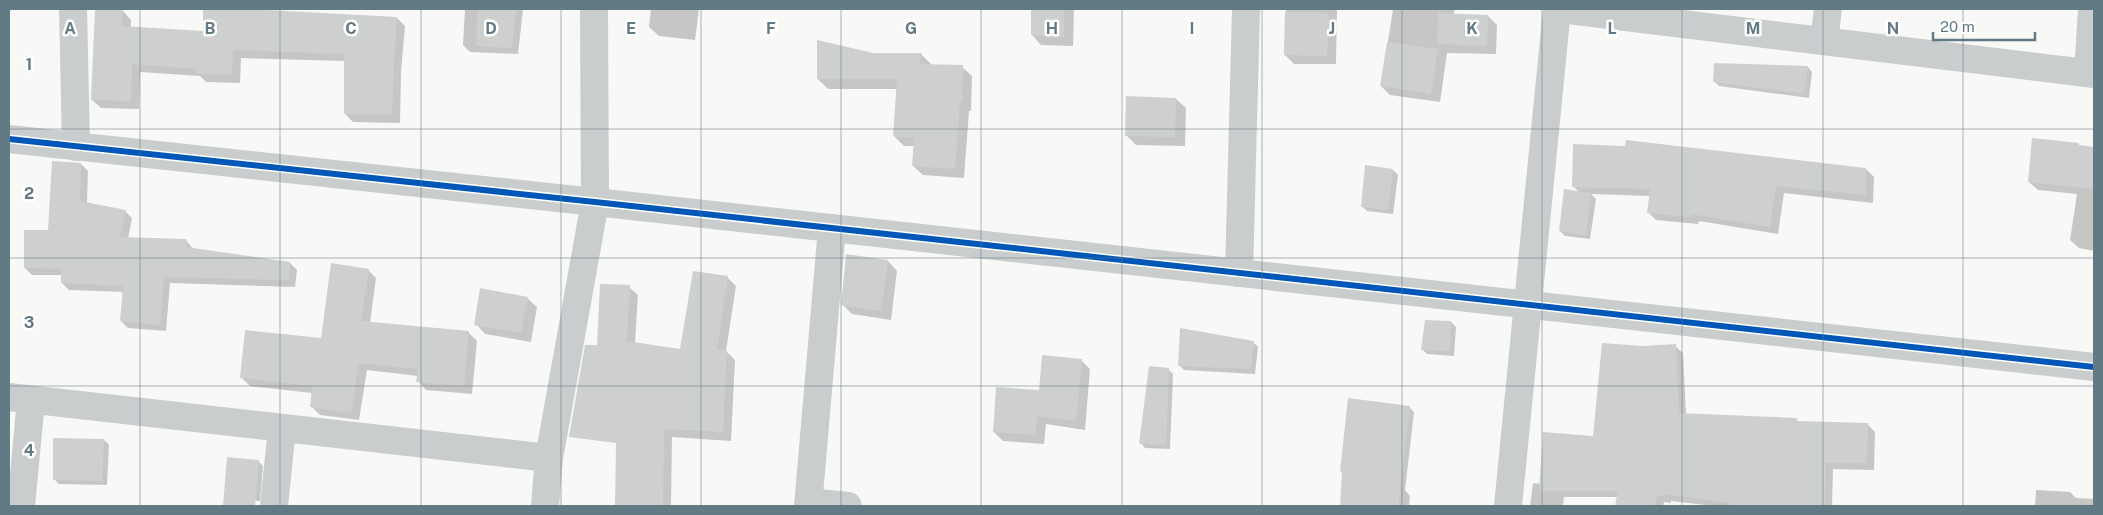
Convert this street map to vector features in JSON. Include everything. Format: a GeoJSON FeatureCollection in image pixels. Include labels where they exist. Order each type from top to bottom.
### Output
{"type":"FeatureCollection","features":[{"type":"Feature","properties":{"kind":"street"},"geometry":{"type":"LineString","coordinates":[[73,9],[76,147]]}},
{"type":"Feature","properties":{"kind":"street"},"geometry":{"type":"LineString","coordinates":[[545,506],[549,458],[595,202],[594,9]]}},
{"type":"Feature","properties":{"kind":"street"},"geometry":{"type":"LineString","coordinates":[[1239,274],[1246,9]]}},
{"type":"Feature","properties":{"kind":"street"},"geometry":{"type":"LineString","coordinates":[[1508,506],[1558,9],[2091,74],[2092,9]]}},
{"type":"Feature","properties":{"kind":"street"},"geometry":{"type":"LineString","coordinates":[[1824,41],[1828,9]]}},
{"type":"Feature","properties":{"kind":"street"},"geometry":{"type":"LineString","coordinates":[[9,140],[595,202],[2094,368]]}},
{"type":"Feature","properties":{"kind":"street"},"geometry":{"type":"LineString","coordinates":[[832,228],[808,504],[848,506]]}},
{"type":"Feature","properties":{"kind":"street"},"geometry":{"type":"LineString","coordinates":[[21,506],[20,398],[549,458]]}},
{"type":"Feature","properties":{"kind":"street"},"geometry":{"type":"LineString","coordinates":[[274,506],[282,428]]}},
{"type":"Feature","properties":{"kind":"building"},"geometry":{"type":"Polygon","coordinates":[[[95,9],[123,10],[122,26],[203,31],[203,9],[251,9],[397,17],[392,115],[344,114],[344,54],[233,50],[232,75],[196,74],[196,69],[132,64],[131,101],[91,100],[95,9]]]}},
{"type":"Feature","properties":{"kind":"building"},"geometry":{"type":"Polygon","coordinates":[[[478,9],[516,9],[512,48],[476,46],[478,9]]]}},
{"type":"Feature","properties":{"kind":"building"},"geometry":{"type":"Polygon","coordinates":[[[1031,9],[1064,9],[1064,37],[1031,35],[1031,9]]]}},
{"type":"Feature","properties":{"kind":"building"},"geometry":{"type":"Polygon","coordinates":[[[1285,12],[1329,13],[1327,56],[1284,55],[1285,12]]]}},
{"type":"Feature","properties":{"kind":"building"},"geometry":{"type":"Polygon","coordinates":[[[1438,13],[1488,15],[1487,46],[1437,44],[1438,13]]]}},
{"type":"Feature","properties":{"kind":"building"},"geometry":{"type":"Polygon","coordinates":[[[817,40],[873,53],[922,53],[919,64],[963,65],[962,102],[960,102],[955,169],[912,166],[914,138],[893,136],[897,79],[817,79],[817,40]]]}},
{"type":"Feature","properties":{"kind":"building"},"geometry":{"type":"Polygon","coordinates":[[[1387,42],[1438,49],[1431,94],[1380,86],[1387,42]]]}},
{"type":"Feature","properties":{"kind":"building"},"geometry":{"type":"Polygon","coordinates":[[[1714,63],[1808,66],[1804,94],[1713,82],[1714,63]]]}},
{"type":"Feature","properties":{"kind":"building"},"geometry":{"type":"Polygon","coordinates":[[[1126,96],[1176,98],[1175,137],[1125,136],[1126,96]]]}},
{"type":"Feature","properties":{"kind":"building"},"geometry":{"type":"Polygon","coordinates":[[[2032,138],[2079,143],[2079,145],[2094,147],[2094,189],[2028,182],[2032,138]]]}},
{"type":"Feature","properties":{"kind":"building"},"geometry":{"type":"Polygon","coordinates":[[[1626,140],[1866,168],[1866,195],[1776,186],[1770,227],[1691,214],[1691,217],[1647,213],[1650,189],[1572,187],[1573,144],[1625,146],[1626,140]]]}},
{"type":"Feature","properties":{"kind":"building"},"geometry":{"type":"Polygon","coordinates":[[[52,161],[81,163],[80,201],[126,210],[120,237],[186,239],[186,247],[290,262],[289,280],[164,277],[160,325],[120,321],[123,286],[61,283],[61,269],[24,268],[24,230],[48,230],[52,161]]]}},
{"type":"Feature","properties":{"kind":"building"},"geometry":{"type":"Polygon","coordinates":[[[1365,165],[1393,169],[1388,210],[1361,207],[1365,165]]]}},
{"type":"Feature","properties":{"kind":"building"},"geometry":{"type":"Polygon","coordinates":[[[1564,189],[1591,193],[1586,235],[1559,231],[1564,189]]]}},
{"type":"Feature","properties":{"kind":"building"},"geometry":{"type":"Polygon","coordinates":[[[846,254],[888,260],[881,311],[841,305],[846,254]]]}},
{"type":"Feature","properties":{"kind":"building"},"geometry":{"type":"Polygon","coordinates":[[[331,263],[369,269],[361,321],[469,331],[464,386],[416,382],[418,369],[359,363],[351,413],[310,407],[312,386],[240,378],[245,330],[321,338],[331,263]]]}},
{"type":"Feature","properties":{"kind":"building"},"geometry":{"type":"Polygon","coordinates":[[[693,271],[728,276],[717,350],[727,350],[723,432],[664,429],[663,506],[615,506],[616,443],[569,437],[585,345],[597,345],[600,284],[630,285],[627,341],[680,349],[693,271]]]}},
{"type":"Feature","properties":{"kind":"building"},"geometry":{"type":"Polygon","coordinates":[[[480,288],[528,297],[521,333],[474,325],[480,288]]]}},
{"type":"Feature","properties":{"kind":"building"},"geometry":{"type":"Polygon","coordinates":[[[1425,320],[1451,321],[1450,351],[1421,350],[1425,320]]]}},
{"type":"Feature","properties":{"kind":"building"},"geometry":{"type":"Polygon","coordinates":[[[1180,328],[1254,341],[1251,369],[1178,366],[1180,328]]]}},
{"type":"Feature","properties":{"kind":"building"},"geometry":{"type":"Polygon","coordinates":[[[1602,343],[1642,346],[1676,344],[1679,413],[1797,418],[1797,421],[1868,423],[1867,463],[1826,463],[1825,506],[1730,505],[1730,503],[1664,494],[1664,496],[1657,495],[1655,506],[1615,506],[1618,491],[1539,491],[1543,432],[1593,436],[1602,343]]]}},
{"type":"Feature","properties":{"kind":"building"},"geometry":{"type":"Polygon","coordinates":[[[1042,355],[1082,359],[1076,421],[1037,416],[1036,435],[993,432],[996,387],[1039,390],[1042,355]]]}},
{"type":"Feature","properties":{"kind":"building"},"geometry":{"type":"Polygon","coordinates":[[[1149,366],[1169,368],[1166,445],[1139,444],[1149,366]]]}},
{"type":"Feature","properties":{"kind":"building"},"geometry":{"type":"Polygon","coordinates":[[[1348,398],[1410,406],[1398,506],[1340,506],[1342,472],[1340,471],[1348,398]]]}},
{"type":"Feature","properties":{"kind":"building"},"geometry":{"type":"Polygon","coordinates":[[[53,438],[104,439],[102,481],[53,480],[53,438]]]}},
{"type":"Feature","properties":{"kind":"building"},"geometry":{"type":"Polygon","coordinates":[[[227,457],[259,460],[255,506],[223,506],[227,457]]]}},
{"type":"Feature","properties":{"kind":"cycle path"},"geometry":{"type":"LineString","coordinates":[[9,139],[2094,367]]}}]}
